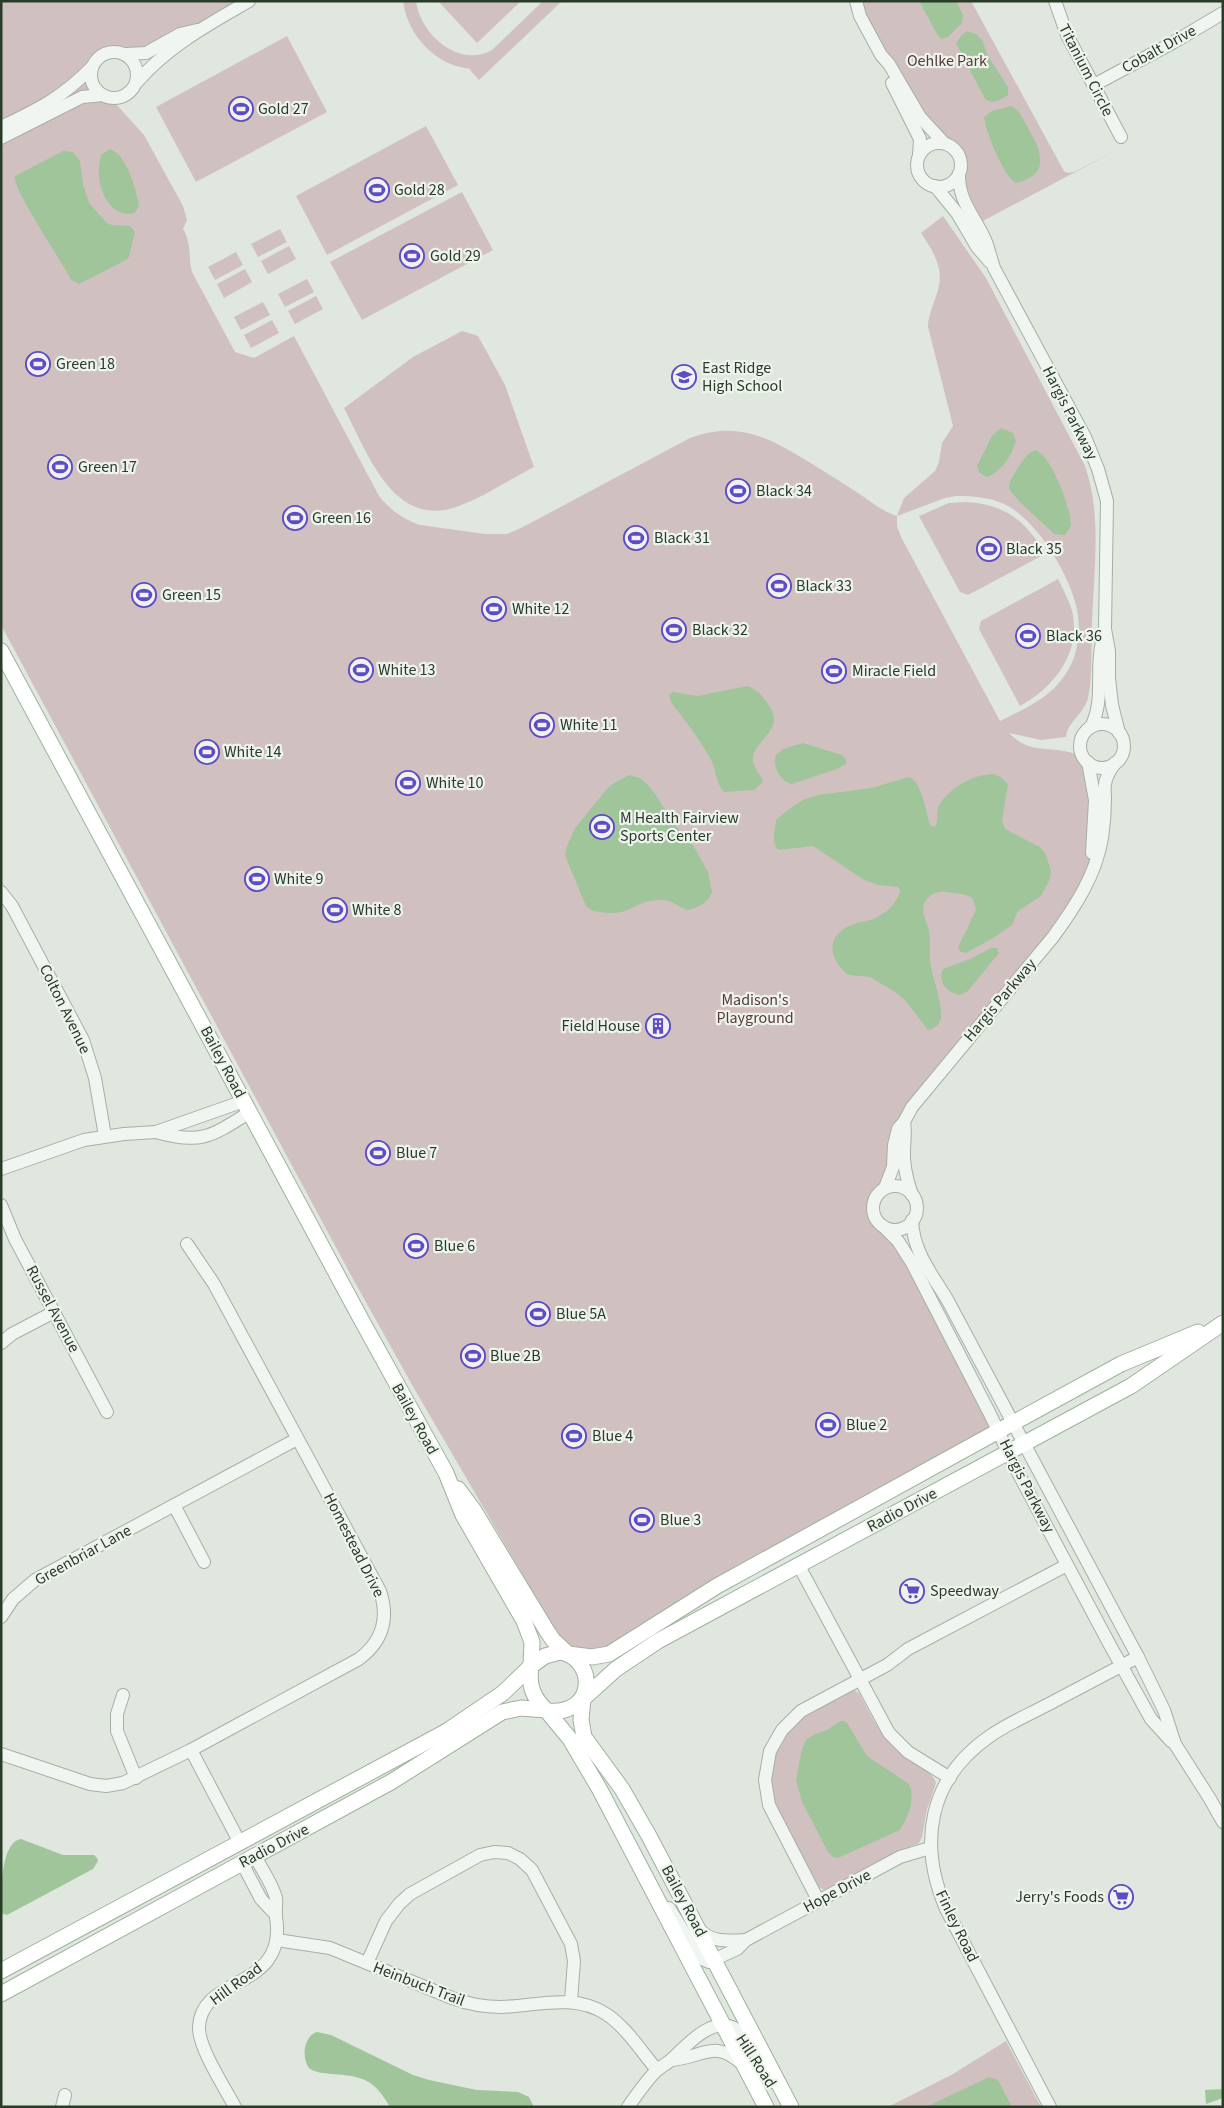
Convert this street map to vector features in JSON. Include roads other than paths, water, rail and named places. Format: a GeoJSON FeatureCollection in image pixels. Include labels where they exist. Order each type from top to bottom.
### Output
{"type":"FeatureCollection","features":[{"type":"Feature","properties":{"kind":"main road","name":"Bailey Road"},"geometry":{"type":"LineString","coordinates":[[1,651],[446,1473],[463,1515],[529,1631],[533,1647],[531,1666]]}},
{"type":"Feature","properties":{"kind":"main road","name":"Radio Drive"},"geometry":{"type":"LineString","coordinates":[[568,1654],[592,1657],[609,1654],[717,1586],[1121,1364],[1223,1323]]}},
{"type":"Feature","properties":{"kind":"main road","name":"Radio Drive"},"geometry":{"type":"LineString","coordinates":[[583,1698],[616,1668],[644,1649],[1131,1386],[1223,1323]]}},
{"type":"Feature","properties":{"kind":"main road","name":"Bailey Road"},"geometry":{"type":"LineString","coordinates":[[446,1473],[473,1509],[553,1640],[568,1654]]}},
{"type":"Feature","properties":{"kind":"main road"},"geometry":{"type":"LineString","coordinates":[[550,1654],[568,1654],[578,1663],[586,1677],[583,1698],[569,1710],[560,1712],[546,1711],[532,1691],[531,1666],[542,1657],[550,1654]]}},
{"type":"Feature","properties":{"kind":"main road","name":"Radio Drive"},"geometry":{"type":"LineString","coordinates":[[1,1971],[455,1726],[503,1693],[531,1666]]}},
{"type":"Feature","properties":{"kind":"main road","name":"Bailey Road"},"geometry":{"type":"LineString","coordinates":[[583,1698],[581,1720],[584,1737],[629,1800],[715,1960],[789,2107]]}},
{"type":"Feature","properties":{"kind":"main road","name":"Radio Drive"},"geometry":{"type":"LineString","coordinates":[[1,1994],[391,1782],[502,1712],[521,1708],[546,1711]]}},
{"type":"Feature","properties":{"kind":"main road","name":"Bailey Road"},"geometry":{"type":"LineString","coordinates":[[546,1711],[564,1729],[578,1750],[766,2107]]}},
{"type":"Feature","properties":{"kind":"street"},"geometry":{"type":"LineString","coordinates":[[1,138],[82,97],[102,95],[113,98],[124,96],[133,89],[153,65],[197,30],[249,1]]}},
{"type":"Feature","properties":{"kind":"street"},"geometry":{"type":"LineString","coordinates":[[847,1],[860,16],[920,117],[944,143],[959,155],[961,161],[959,174],[949,184],[935,186],[928,184],[920,174],[917,162],[920,155],[930,145],[944,143]]}},
{"type":"Feature","properties":{"kind":"street"},"geometry":{"type":"LineString","coordinates":[[856,1],[860,16]]}},
{"type":"Feature","properties":{"kind":"street","name":"Titanium Circle"},"geometry":{"type":"LineString","coordinates":[[1055,1],[1064,29],[1121,136]]}},
{"type":"Feature","properties":{"kind":"street","name":"Cobalt Drive"},"geometry":{"type":"LineString","coordinates":[[1094,85],[1223,13]]}},
{"type":"Feature","properties":{"kind":"street"},"geometry":{"type":"LineString","coordinates":[[1,127],[52,102],[75,84],[92,67],[97,59],[107,52],[116,51],[126,54],[146,53],[180,34],[197,30]]}},
{"type":"Feature","properties":{"kind":"street"},"geometry":{"type":"LineString","coordinates":[[126,54],[136,66],[137,82]]}},
{"type":"Feature","properties":{"kind":"street"},"geometry":{"type":"LineString","coordinates":[[882,55],[884,67],[920,139],[920,155]]}},
{"type":"Feature","properties":{"kind":"street"},"geometry":{"type":"LineString","coordinates":[[92,67],[91,77],[93,85],[102,95]]}},
{"type":"Feature","properties":{"kind":"street","name":"Hargis Parkway"},"geometry":{"type":"LineString","coordinates":[[959,174],[958,187],[963,201],[986,241],[994,268]]}},
{"type":"Feature","properties":{"kind":"street","name":"Hargis Parkway"},"geometry":{"type":"LineString","coordinates":[[935,186],[957,213],[977,247],[994,268],[1085,437],[1098,469],[1107,501],[1105,630],[1109,651],[1112,705],[1119,733]]}},
{"type":"Feature","properties":{"kind":"street","name":"Hargis Parkway"},"geometry":{"type":"LineString","coordinates":[[1091,727],[1099,708],[1100,650],[1105,630]]}},
{"type":"Feature","properties":{"kind":"street"},"geometry":{"type":"LineString","coordinates":[[1103,724],[1109,725],[1119,733],[1124,746],[1123,752],[1115,764],[1101,768],[1088,762],[1081,751],[1080,744],[1085,732],[1091,727],[1103,724]]}},
{"type":"Feature","properties":{"kind":"street","name":"Hargis Parkway"},"geometry":{"type":"LineString","coordinates":[[1088,762],[1095,800],[1090,873]]}},
{"type":"Feature","properties":{"kind":"street","name":"Hargis Parkway"},"geometry":{"type":"LineString","coordinates":[[885,1188],[893,1167],[894,1145],[898,1130],[918,1098],[1070,914],[1086,886],[1099,855],[1102,838],[1106,798],[1104,784],[1115,764]]}},
{"type":"Feature","properties":{"kind":"street","name":"Colton Avenue"},"geometry":{"type":"LineString","coordinates":[[1,892],[12,906],[83,1040],[95,1078],[105,1136]]}},
{"type":"Feature","properties":{"kind":"street"},"geometry":{"type":"LineString","coordinates":[[156,1132],[178,1138],[191,1139],[205,1136],[247,1107]]}},
{"type":"Feature","properties":{"kind":"street"},"geometry":{"type":"LineString","coordinates":[[1,1169],[66,1145],[105,1136],[156,1132],[247,1107]]}},
{"type":"Feature","properties":{"kind":"street"},"geometry":{"type":"LineString","coordinates":[[904,1122],[904,1169],[912,1194],[916,1208],[912,1220],[902,1228],[883,1226],[876,1218],[873,1208],[876,1196],[885,1188],[896,1186],[908,1190],[912,1194]]}},
{"type":"Feature","properties":{"kind":"street","name":"Russel Avenue"},"geometry":{"type":"LineString","coordinates":[[1,1205],[12,1233],[107,1412]]}},
{"type":"Feature","properties":{"kind":"street","name":"Hargis Parkway"},"geometry":{"type":"LineString","coordinates":[[912,1220],[913,1236],[918,1251],[948,1301],[1138,1657],[1164,1710],[1175,1744]]}},
{"type":"Feature","properties":{"kind":"street","name":"Hargis Parkway"},"geometry":{"type":"LineString","coordinates":[[883,1226],[898,1241],[912,1263],[1067,1565],[1151,1719],[1175,1744],[1223,1822]]}},
{"type":"Feature","properties":{"kind":"street","name":"Homestead Drive"},"geometry":{"type":"LineString","coordinates":[[1,1754],[90,1784],[106,1786],[123,1783],[191,1750],[359,1658],[367,1653],[381,1634],[385,1610],[380,1591],[214,1284],[187,1244]]}},
{"type":"Feature","properties":{"kind":"street"},"geometry":{"type":"LineString","coordinates":[[1,1343],[12,1334],[54,1312]]}},
{"type":"Feature","properties":{"kind":"street","name":"Greenbriar Lane"},"geometry":{"type":"LineString","coordinates":[[1,1617],[13,1600],[34,1580],[297,1439]]}},
{"type":"Feature","properties":{"kind":"street"},"geometry":{"type":"LineString","coordinates":[[174,1505],[204,1562]]}},
{"type":"Feature","properties":{"kind":"street"},"geometry":{"type":"LineString","coordinates":[[818,1900],[769,1805],[765,1784],[767,1761],[779,1734],[795,1716],[808,1707],[887,1665],[905,1651],[1067,1565]]}},
{"type":"Feature","properties":{"kind":"street"},"geometry":{"type":"LineString","coordinates":[[799,1566],[882,1722],[894,1739],[912,1754],[950,1778]]}},
{"type":"Feature","properties":{"kind":"street","name":"Finley Road"},"geometry":{"type":"LineString","coordinates":[[1050,2107],[946,1909],[933,1872],[930,1848],[935,1813],[950,1778],[965,1758],[990,1736],[1138,1657]]}},
{"type":"Feature","properties":{"kind":"street"},"geometry":{"type":"LineString","coordinates":[[123,1695],[117,1714],[117,1731],[136,1778]]}},
{"type":"Feature","properties":{"kind":"street"},"geometry":{"type":"LineString","coordinates":[[191,1750],[240,1842]]}},
{"type":"Feature","properties":{"kind":"street","name":"Hope Drive"},"geometry":{"type":"LineString","coordinates":[[715,1960],[737,1948],[746,1940],[900,1857],[930,1848]]}},
{"type":"Feature","properties":{"kind":"street"},"geometry":{"type":"LineString","coordinates":[[367,1963],[386,1921],[399,1904],[410,1894],[480,1856],[490,1852],[504,1852],[520,1859],[532,1870],[569,1941],[574,1961],[571,2002]]}},
{"type":"Feature","properties":{"kind":"street","name":"Hill Road"},"geometry":{"type":"LineString","coordinates":[[235,2107],[201,2042],[199,2030],[200,2020],[205,2007],[215,1996],[262,1967],[272,1953],[277,1940],[276,1900],[274,1894],[249,1860]]}},
{"type":"Feature","properties":{"kind":"street"},"geometry":{"type":"LineString","coordinates":[[647,1880],[671,1911],[700,1958],[706,1962],[715,1960]]}},
{"type":"Feature","properties":{"kind":"street","name":"Hope Drive"},"geometry":{"type":"LineString","coordinates":[[698,1928],[715,1940],[746,1940]]}},
{"type":"Feature","properties":{"kind":"street","name":"Heinbuch Trail"},"geometry":{"type":"LineString","coordinates":[[277,1940],[325,1946],[452,1998],[472,2004],[501,2007],[571,2002],[596,2008],[612,2019],[657,2070]]}},
{"type":"Feature","properties":{"kind":"street","name":"Hill Road"},"geometry":{"type":"LineString","coordinates":[[628,2107],[657,2070],[671,2060],[688,2043],[722,2024],[732,2027],[744,2038],[777,2093],[789,2107]]}},
{"type":"Feature","properties":{"kind":"street","name":"Hill Road"},"geometry":{"type":"LineString","coordinates":[[671,2060],[718,2049],[730,2053],[742,2064]]}},
{"type":"Feature","properties":{"kind":"place","name":"Gold 27"},"geometry":{"type":"Point","coordinates":[241,109]}},
{"type":"Feature","properties":{"kind":"place","name":"Gold 28"},"geometry":{"type":"Point","coordinates":[377,190]}},
{"type":"Feature","properties":{"kind":"place","name":"Gold 29"},"geometry":{"type":"Point","coordinates":[412,256]}},
{"type":"Feature","properties":{"kind":"place","name":"Green 18"},"geometry":{"type":"Point","coordinates":[38,364]}},
{"type":"Feature","properties":{"kind":"place","name":"East Ridge High School"},"geometry":{"type":"Point","coordinates":[684,377]}},
{"type":"Feature","properties":{"kind":"place","name":"Green 17"},"geometry":{"type":"Point","coordinates":[60,467]}},
{"type":"Feature","properties":{"kind":"place","name":"Black 34"},"geometry":{"type":"Point","coordinates":[738,491]}},
{"type":"Feature","properties":{"kind":"place","name":"Green 16"},"geometry":{"type":"Point","coordinates":[295,518]}},
{"type":"Feature","properties":{"kind":"place","name":"Black 31"},"geometry":{"type":"Point","coordinates":[636,538]}},
{"type":"Feature","properties":{"kind":"place","name":"Black 35"},"geometry":{"type":"Point","coordinates":[989,549]}},
{"type":"Feature","properties":{"kind":"place","name":"Black 33"},"geometry":{"type":"Point","coordinates":[779,586]}},
{"type":"Feature","properties":{"kind":"place","name":"Green 15"},"geometry":{"type":"Point","coordinates":[144,595]}},
{"type":"Feature","properties":{"kind":"place","name":"White 12"},"geometry":{"type":"Point","coordinates":[494,609]}},
{"type":"Feature","properties":{"kind":"place","name":"Black 32"},"geometry":{"type":"Point","coordinates":[674,630]}},
{"type":"Feature","properties":{"kind":"place","name":"Black 36"},"geometry":{"type":"Point","coordinates":[1028,636]}},
{"type":"Feature","properties":{"kind":"place","name":"White 13"},"geometry":{"type":"Point","coordinates":[361,670]}},
{"type":"Feature","properties":{"kind":"place","name":"Miracle Field"},"geometry":{"type":"Point","coordinates":[834,671]}},
{"type":"Feature","properties":{"kind":"place","name":"White 11"},"geometry":{"type":"Point","coordinates":[542,725]}},
{"type":"Feature","properties":{"kind":"place","name":"White 14"},"geometry":{"type":"Point","coordinates":[207,752]}},
{"type":"Feature","properties":{"kind":"place","name":"White 10"},"geometry":{"type":"Point","coordinates":[408,783]}},
{"type":"Feature","properties":{"kind":"place","name":"M Health Fairview Sports Center"},"geometry":{"type":"Point","coordinates":[602,827]}},
{"type":"Feature","properties":{"kind":"place","name":"White 9"},"geometry":{"type":"Point","coordinates":[257,879]}},
{"type":"Feature","properties":{"kind":"place","name":"White 8"},"geometry":{"type":"Point","coordinates":[335,910]}},
{"type":"Feature","properties":{"kind":"place","name":"Field House"},"geometry":{"type":"Point","coordinates":[658,1026]}},
{"type":"Feature","properties":{"kind":"place","name":"Blue 7"},"geometry":{"type":"Point","coordinates":[378,1153]}},
{"type":"Feature","properties":{"kind":"place","name":"Blue 6"},"geometry":{"type":"Point","coordinates":[416,1246]}},
{"type":"Feature","properties":{"kind":"place","name":"Blue 5A"},"geometry":{"type":"Point","coordinates":[538,1314]}},
{"type":"Feature","properties":{"kind":"place","name":"Blue 2B"},"geometry":{"type":"Point","coordinates":[473,1356]}},
{"type":"Feature","properties":{"kind":"place","name":"Blue 2"},"geometry":{"type":"Point","coordinates":[828,1425]}},
{"type":"Feature","properties":{"kind":"place","name":"Blue 4"},"geometry":{"type":"Point","coordinates":[574,1436]}},
{"type":"Feature","properties":{"kind":"place","name":"Blue 3"},"geometry":{"type":"Point","coordinates":[642,1520]}},
{"type":"Feature","properties":{"kind":"place","name":"Speedway"},"geometry":{"type":"Point","coordinates":[912,1591]}},
{"type":"Feature","properties":{"kind":"place","name":"Jerry's Foods"},"geometry":{"type":"Point","coordinates":[1121,1897]}},
{"type":"Feature","properties":{"kind":"park label","name":"Oehlke Park"},"geometry":{"type":"Point","coordinates":[947,61]}},
{"type":"Feature","properties":{"kind":"park label","name":"Madison's Playground"},"geometry":{"type":"Point","coordinates":[755,1009]}}]}
